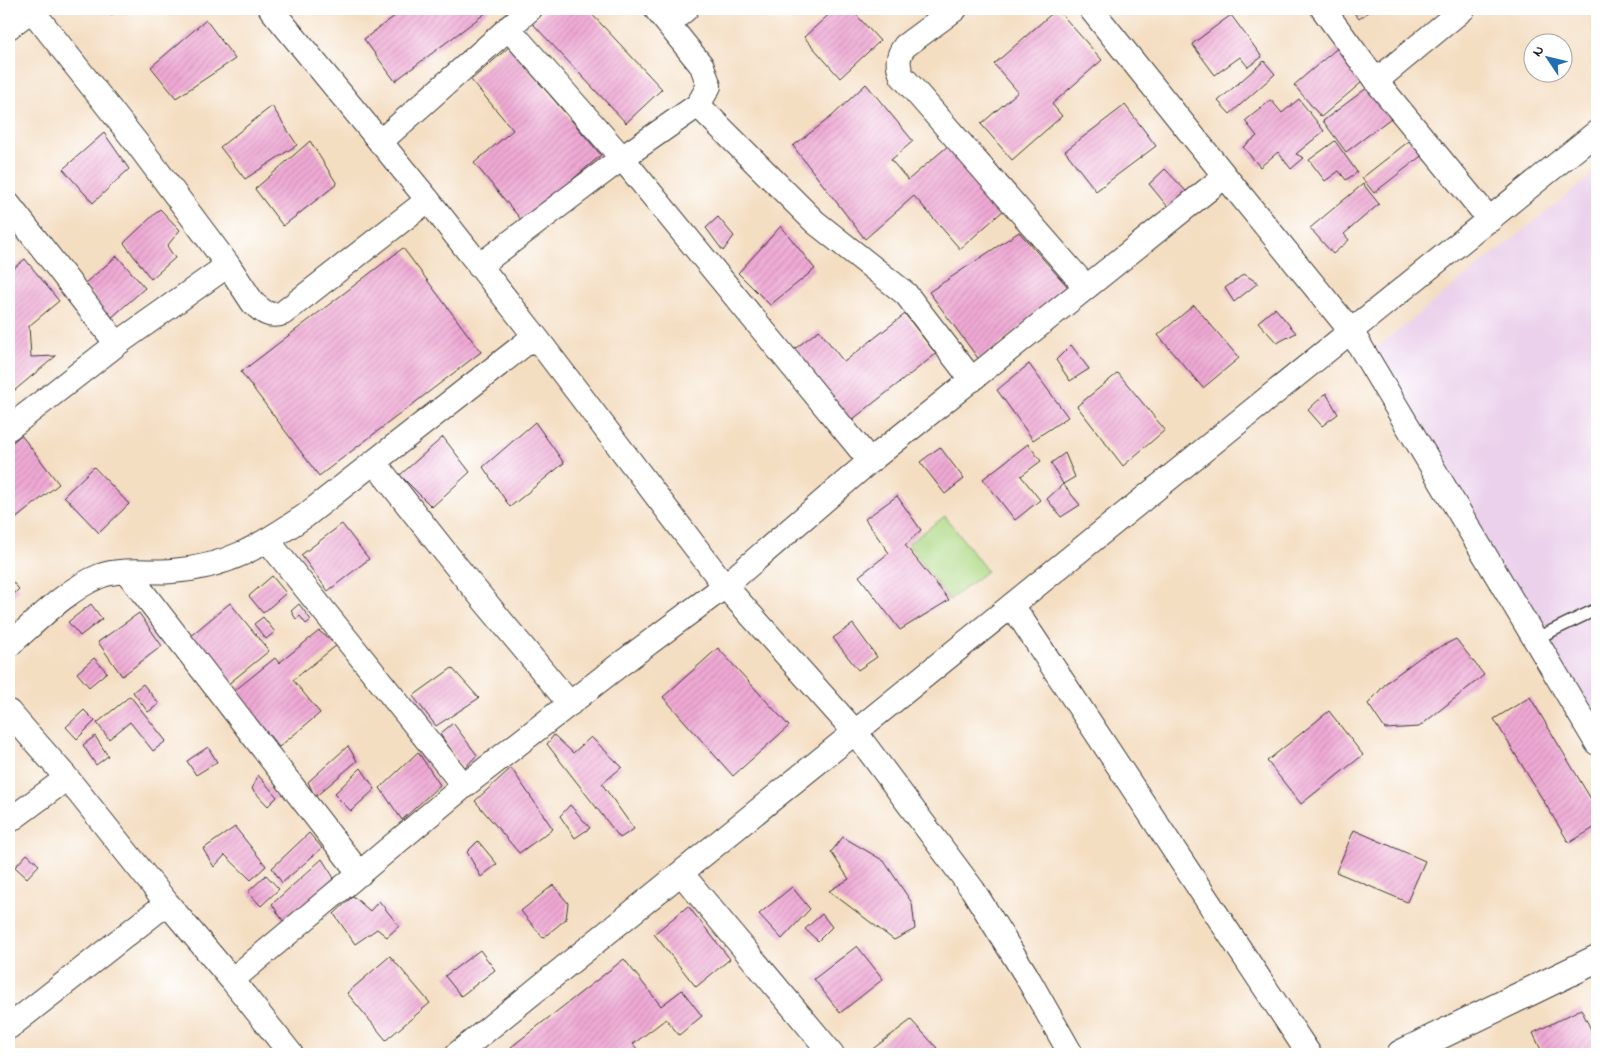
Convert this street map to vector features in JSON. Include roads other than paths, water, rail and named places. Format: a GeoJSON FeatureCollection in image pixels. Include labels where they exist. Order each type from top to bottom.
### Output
{"type":"FeatureCollection","features":[{"type":"Feature","properties":{"kind":"street"},"geometry":{"type":"LineString","coordinates":[[9,27],[32,9],[139,146],[228,265],[253,303],[266,314],[277,315],[283,313],[428,200]]}},
{"type":"Feature","properties":{"kind":"street"},"geometry":{"type":"LineString","coordinates":[[271,9],[428,200],[535,336],[725,586],[855,732],[973,890],[1026,975],[1071,1054]]}},
{"type":"Feature","properties":{"kind":"street"},"geometry":{"type":"LineString","coordinates":[[955,9],[905,46],[899,54],[898,65],[902,76],[1086,287]]}},
{"type":"Feature","properties":{"kind":"street"},"geometry":{"type":"LineString","coordinates":[[1091,9],[1351,331],[1597,743]]}},
{"type":"Feature","properties":{"kind":"street"},"geometry":{"type":"LineString","coordinates":[[1323,9],[1376,81],[1490,220]]}},
{"type":"Feature","properties":{"kind":"street"},"geometry":{"type":"LineString","coordinates":[[1376,81],[1463,9]]}},
{"type":"Feature","properties":{"kind":"street"},"geometry":{"type":"LineString","coordinates":[[479,266],[622,158],[698,105],[709,86],[702,66],[670,14]]}},
{"type":"Feature","properties":{"kind":"street"},"geometry":{"type":"LineString","coordinates":[[380,142],[520,15],[622,158],[870,462]]}},
{"type":"Feature","properties":{"kind":"street"},"geometry":{"type":"LineString","coordinates":[[698,105],[815,222],[906,294],[972,380]]}},
{"type":"Feature","properties":{"kind":"street"},"geometry":{"type":"LineString","coordinates":[[457,1054],[1597,132]]}},
{"type":"Feature","properties":{"kind":"street"},"geometry":{"type":"LineString","coordinates":[[232,980],[464,786],[618,666],[725,586],[870,462],[1224,176]]}},
{"type":"Feature","properties":{"kind":"street"},"geometry":{"type":"LineString","coordinates":[[9,206],[117,344]]}},
{"type":"Feature","properties":{"kind":"street"},"geometry":{"type":"LineString","coordinates":[[9,426],[117,344],[228,265]]}},
{"type":"Feature","properties":{"kind":"street"},"geometry":{"type":"LineString","coordinates":[[9,645],[70,593],[101,576],[126,572],[173,571],[219,563],[235,558],[268,541],[305,516],[535,336]]}},
{"type":"Feature","properties":{"kind":"street"},"geometry":{"type":"LineString","coordinates":[[374,462],[468,581],[570,704]]}},
{"type":"Feature","properties":{"kind":"street"},"geometry":{"type":"LineString","coordinates":[[268,541],[464,786]]}},
{"type":"Feature","properties":{"kind":"street"},"geometry":{"type":"LineString","coordinates":[[126,572],[360,874]]}},
{"type":"Feature","properties":{"kind":"street"},"geometry":{"type":"LineString","coordinates":[[1012,605],[1308,1054]]}},
{"type":"Feature","properties":{"kind":"street"},"geometry":{"type":"LineString","coordinates":[[9,712],[67,778],[291,1054]]}},
{"type":"Feature","properties":{"kind":"street"},"geometry":{"type":"LineString","coordinates":[[9,821],[67,778]]}},
{"type":"Feature","properties":{"kind":"street"},"geometry":{"type":"LineString","coordinates":[[681,873],[832,1054]]}},
{"type":"Feature","properties":{"kind":"street"},"geometry":{"type":"LineString","coordinates":[[9,1027],[167,903]]}},
{"type":"Feature","properties":{"kind":"street"},"geometry":{"type":"LineString","coordinates":[[1401,1054],[1597,960]]}},
{"type":"Feature","properties":{"kind":"lane"},"geometry":{"type":"LineString","coordinates":[[1535,639],[1597,609]]}}]}
